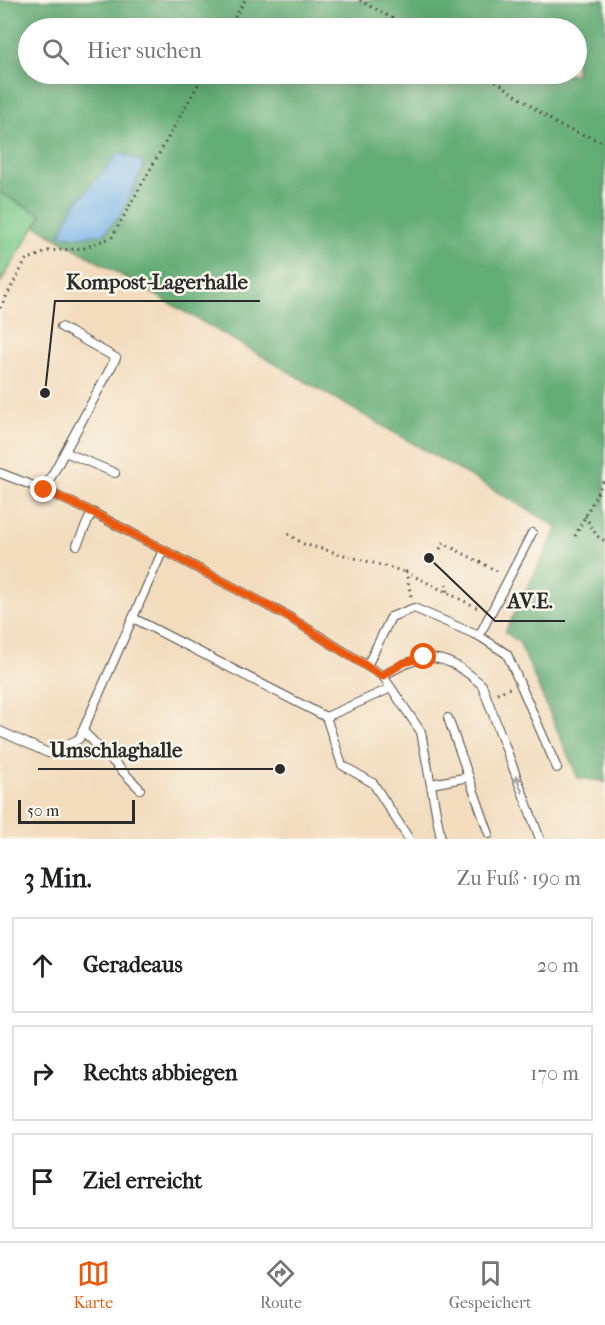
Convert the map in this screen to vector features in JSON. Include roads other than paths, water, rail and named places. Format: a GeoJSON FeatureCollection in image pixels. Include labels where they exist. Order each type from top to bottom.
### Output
{"type":"FeatureCollection","features":[{"type":"Feature","properties":{"kind":"lane"},"geometry":{"type":"LineString","coordinates":[[44,490],[116,358],[61,327]]}},
{"type":"Feature","properties":{"kind":"lane"},"geometry":{"type":"LineString","coordinates":[[65,452],[115,473]]}},
{"type":"Feature","properties":{"kind":"lane"},"geometry":{"type":"LineString","coordinates":[[0,473],[92,512],[289,617],[382,676],[421,732],[441,839]]}},
{"type":"Feature","properties":{"kind":"lane"},"geometry":{"type":"LineString","coordinates":[[77,545],[92,512]]}},
{"type":"Feature","properties":{"kind":"lane"},"geometry":{"type":"LineString","coordinates":[[479,636],[532,533]]}},
{"type":"Feature","properties":{"kind":"lane"},"geometry":{"type":"LineString","coordinates":[[0,731],[48,753],[79,740],[163,550]]}},
{"type":"Feature","properties":{"kind":"lane"},"geometry":{"type":"LineString","coordinates":[[367,666],[391,616],[414,608],[479,636],[507,654],[557,768]]}},
{"type":"Feature","properties":{"kind":"lane"},"geometry":{"type":"LineString","coordinates":[[133,618],[326,717],[342,765],[373,783],[409,839]]}},
{"type":"Feature","properties":{"kind":"lane"},"geometry":{"type":"LineString","coordinates":[[382,676],[403,663],[424,657],[453,663],[482,685],[540,839]]}},
{"type":"Feature","properties":{"kind":"lane"},"geometry":{"type":"LineString","coordinates":[[326,717],[391,688]]}},
{"type":"Feature","properties":{"kind":"lane"},"geometry":{"type":"LineString","coordinates":[[448,718],[489,834]]}},
{"type":"Feature","properties":{"kind":"lane"},"geometry":{"type":"LineString","coordinates":[[83,731],[140,789]]}},
{"type":"Feature","properties":{"kind":"lane"},"geometry":{"type":"LineString","coordinates":[[431,783],[469,777]]}},
{"type":"Feature","properties":{"kind":"water"},"geometry":{"type":"Polygon","coordinates":[[[119,153],[140,160],[144,166],[121,214],[103,234],[77,237],[60,235],[74,205],[119,153]]]}},
{"type":"Feature","properties":{"kind":"place","name":"Kompost-Lagerhalle"},"geometry":{"type":"Point","coordinates":[45,393]}},
{"type":"Feature","properties":{"kind":"place","name":"AV.E."},"geometry":{"type":"Point","coordinates":[429,558]}},
{"type":"Feature","properties":{"kind":"place","name":"Umschlaghalle"},"geometry":{"type":"Point","coordinates":[280,769]}}]}
